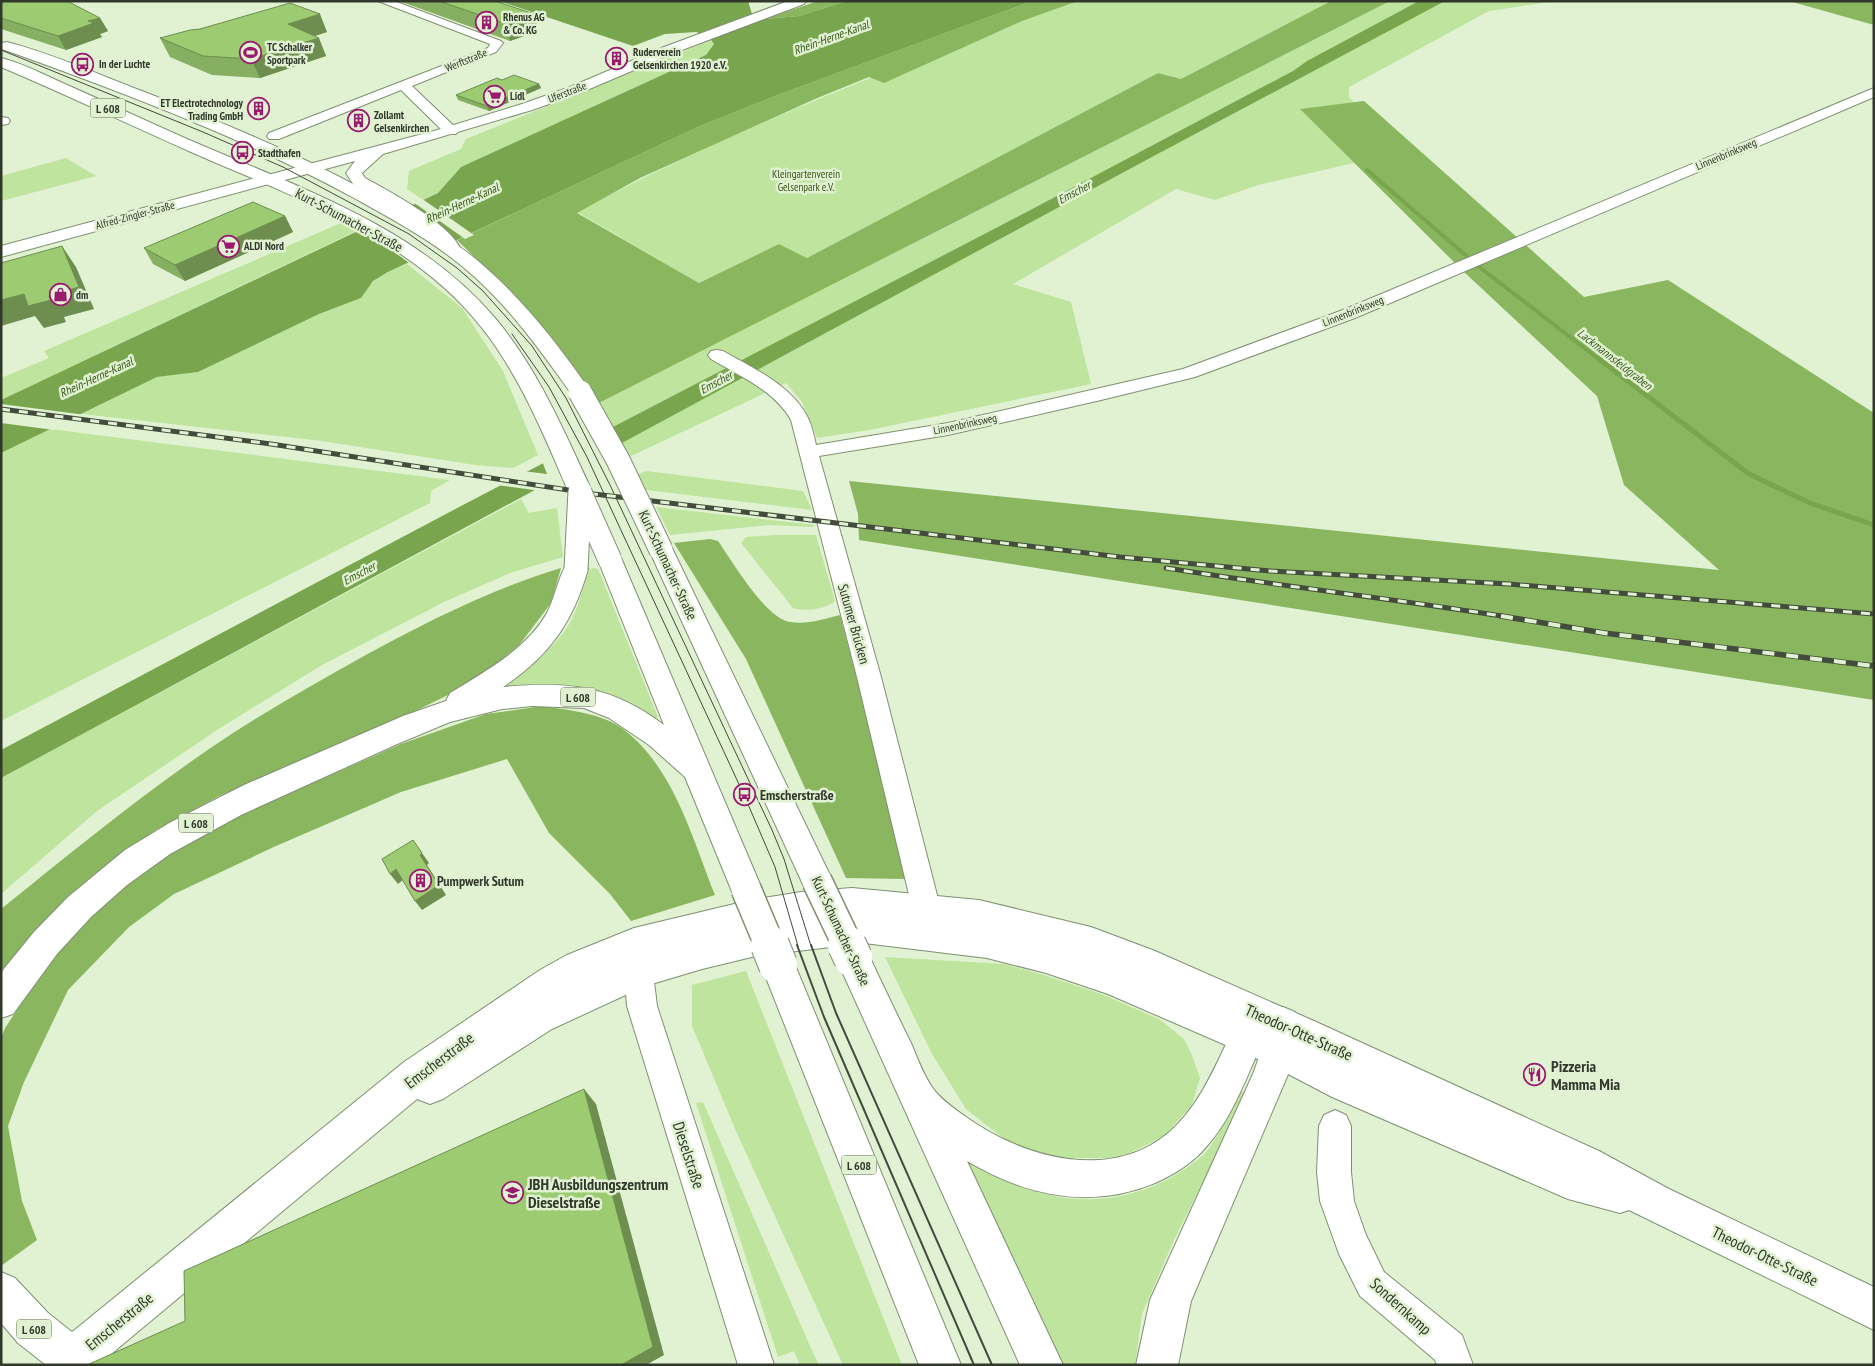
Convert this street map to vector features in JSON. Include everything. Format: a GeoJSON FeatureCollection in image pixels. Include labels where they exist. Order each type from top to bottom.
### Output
{"type":"FeatureCollection","features":[{"type":"Feature","properties":{"kind":"main road","name":"Uferstraße"},"geometry":{"type":"LineString","coordinates":[[270,179],[450,131],[556,97],[699,38],[800,1]]}},
{"type":"Feature","properties":{"kind":"main road","name":"Kurt-Schumacher-Straße"},"geometry":{"type":"LineString","coordinates":[[1,44],[69,68],[242,138],[394,207],[451,248],[495,286],[534,329],[580,392],[618,460],[817,881],[1042,1365]]}},
{"type":"Feature","properties":{"kind":"main road","name":"Kurt-Schumacher-Straße"},"geometry":{"type":"LineString","coordinates":[[1,62],[270,179],[394,240],[422,261],[470,303],[495,332],[526,378],[580,491],[610,560],[778,965],[940,1365]]}},
{"type":"Feature","properties":{"kind":"main road"},"geometry":{"type":"LineString","coordinates":[[376,152],[364,161],[354,173],[354,176],[394,207]]}},
{"type":"Feature","properties":{"kind":"main road","name":"Alfred-Zingler-Straße"},"geometry":{"type":"LineString","coordinates":[[1,252],[270,179]]}},
{"type":"Feature","properties":{"kind":"main road","name":"L 608"},"geometry":{"type":"LineString","coordinates":[[440,714],[480,688],[535,645],[552,626],[566,601],[576,569],[580,491]]}},
{"type":"Feature","properties":{"kind":"main road","name":"L 608"},"geometry":{"type":"LineString","coordinates":[[1,1002],[40,949],[71,915],[105,884],[136,860],[212,814],[258,792],[440,714],[488,700],[543,694],[587,698],[638,719],[696,769]]}},
{"type":"Feature","properties":{"kind":"main road","name":"Emscherstraße"},"geometry":{"type":"LineString","coordinates":[[68,1362],[312,1163],[416,1075],[524,998],[579,966],[637,958],[702,953],[756,941],[804,934],[924,922]]}},
{"type":"Feature","properties":{"kind":"main road","name":"Theodor-Otte-Straße"},"geometry":{"type":"LineString","coordinates":[[924,922],[986,944],[1046,957],[1270,1037],[1345,1084],[1568,1180],[1655,1203],[1874,1309]]}},
{"type":"Feature","properties":{"kind":"main road"},"geometry":{"type":"LineString","coordinates":[[1157,1365],[1171,1300],[1270,1037]]}},
{"type":"Feature","properties":{"kind":"main road","name":"L 608"},"geometry":{"type":"LineString","coordinates":[[919,1101],[937,1119],[973,1145],[1019,1168],[1056,1177],[1091,1180],[1124,1176],[1157,1163],[1184,1145],[1205,1120],[1233,1068],[1270,1037]]}},
{"type":"Feature","properties":{"kind":"main road","name":"L 608"},"geometry":{"type":"LineString","coordinates":[[1,1292],[33,1328],[68,1362]]}},
{"type":"Feature","properties":{"kind":"street","name":"Werftstraße"},"geometry":{"type":"LineString","coordinates":[[274,136],[492,50],[496,43],[383,1]]}},
{"type":"Feature","properties":{"kind":"street"},"geometry":{"type":"LineString","coordinates":[[403,86],[411,91],[450,131]]}},
{"type":"Feature","properties":{"kind":"street","name":"Linnenbrinksweg"},"geometry":{"type":"LineString","coordinates":[[808,452],[948,429],[1101,395],[1189,373],[1349,314],[1874,92]]}},
{"type":"Feature","properties":{"kind":"street","name":"Sutumer Brücken"},"geometry":{"type":"LineString","coordinates":[[717,354],[777,392],[796,412],[869,677],[924,922]]}},
{"type":"Feature","properties":{"kind":"street","name":"Dieselstraße"},"geometry":{"type":"LineString","coordinates":[[637,958],[642,1006],[756,1365]]}},
{"type":"Feature","properties":{"kind":"street","name":"Sondernkamp"},"geometry":{"type":"LineString","coordinates":[[1334,1126],[1334,1172],[1337,1201],[1351,1242],[1372,1284],[1449,1348],[1455,1365]]}},
{"type":"Feature","properties":{"kind":"green space","name":"Kleingartenverein Gelsenpark e.V."},"geometry":{"type":"Polygon","coordinates":[[[1078,1],[1331,1],[1181,79],[1158,73],[807,258],[779,244],[699,283],[577,212],[699,152],[823,97],[950,47],[1078,1]]]}},
{"type":"Feature","properties":{"kind":"green space"},"geometry":{"type":"Polygon","coordinates":[[[1390,1],[1555,1],[1489,11],[1349,87],[1349,97],[1355,103],[1301,109],[1354,163],[1258,185],[1215,200],[1176,189],[1013,284],[1071,302],[1091,384],[869,430],[817,438],[802,402],[786,383],[627,458],[597,404],[1390,1]]]}},
{"type":"Feature","properties":{"kind":"green space"},"geometry":{"type":"Polygon","coordinates":[[[711,40],[714,44],[706,55],[461,167],[438,193],[423,200],[407,189],[409,171],[461,149],[466,139],[711,40]]]}},
{"type":"Feature","properties":{"kind":"green space"},"geometry":{"type":"Polygon","coordinates":[[[66,158],[96,176],[1,201],[1,176],[66,158]]]}},
{"type":"Feature","properties":{"kind":"green space"},"geometry":{"type":"Polygon","coordinates":[[[341,223],[356,231],[1,400],[1,378],[49,358],[44,351],[341,223]]]}},
{"type":"Feature","properties":{"kind":"green space"},"geometry":{"type":"Polygon","coordinates":[[[407,264],[462,308],[503,371],[538,455],[513,468],[475,465],[322,441],[82,414],[157,377],[198,372],[319,314],[361,298],[378,277],[407,264]]]}},
{"type":"Feature","properties":{"kind":"green space"},"geometry":{"type":"Polygon","coordinates":[[[50,429],[450,480],[431,491],[430,503],[1,721],[1,453],[50,429]]]}},
{"type":"Feature","properties":{"kind":"green space"},"geometry":{"type":"Polygon","coordinates":[[[647,471],[803,491],[812,510],[646,490],[638,474],[647,471]]]}},
{"type":"Feature","properties":{"kind":"green space"},"geometry":{"type":"Polygon","coordinates":[[[521,499],[529,513],[557,508],[563,557],[510,573],[444,602],[322,665],[217,730],[97,811],[1,894],[1,778],[521,499]]]}},
{"type":"Feature","properties":{"kind":"green space"},"geometry":{"type":"Polygon","coordinates":[[[656,507],[816,525],[812,527],[769,525],[670,535],[656,507]]]}},
{"type":"Feature","properties":{"kind":"green space"},"geometry":{"type":"Polygon","coordinates":[[[816,535],[835,601],[815,609],[803,610],[793,608],[741,543],[746,537],[816,535]]]}},
{"type":"Feature","properties":{"kind":"green space"},"geometry":{"type":"Polygon","coordinates":[[[593,568],[598,569],[658,717],[656,719],[618,699],[600,692],[581,688],[542,686],[500,689],[537,660],[554,644],[568,626],[575,613],[588,571],[593,568]]]}},
{"type":"Feature","properties":{"kind":"green space"},"geometry":{"type":"Polygon","coordinates":[[[885,957],[1004,964],[1101,994],[1159,1019],[1184,1039],[1191,1053],[1200,1078],[1192,1105],[1164,1136],[1120,1158],[1058,1158],[1008,1142],[966,1109],[932,1054],[885,957]]]}},
{"type":"Feature","properties":{"kind":"green space"},"geometry":{"type":"Polygon","coordinates":[[[746,971],[902,1365],[843,1365],[736,1131],[692,1026],[692,985],[746,971]]]}},
{"type":"Feature","properties":{"kind":"green space"},"geometry":{"type":"Polygon","coordinates":[[[1239,1090],[1247,1093],[1174,1240],[1142,1314],[1135,1365],[1062,1365],[965,1161],[974,1156],[998,1175],[1014,1184],[1038,1193],[1063,1198],[1088,1199],[1137,1192],[1160,1183],[1182,1171],[1202,1156],[1213,1143],[1239,1090]]]}},
{"type":"Feature","properties":{"kind":"green space"},"geometry":{"type":"Polygon","coordinates":[[[703,1102],[819,1365],[800,1365],[794,1351],[778,1357],[696,1103],[703,1102]]]}},
{"type":"Feature","properties":{"kind":"shaded area"},"geometry":{"type":"Polygon","coordinates":[[[818,1],[846,1],[799,16],[765,19],[818,1]]]}},
{"type":"Feature","properties":{"kind":"shaded area"},"geometry":{"type":"Polygon","coordinates":[[[1032,1],[1078,1],[1022,21],[884,83],[869,77],[815,99],[640,178],[577,213],[699,283],[779,244],[807,258],[1158,73],[1181,79],[1331,1],[1390,1],[597,404],[564,354],[528,309],[457,240],[700,126],[775,96],[1032,1]]]}},
{"type":"Feature","properties":{"kind":"shaded area"},"geometry":{"type":"Polygon","coordinates":[[[1789,1],[1874,1],[1874,25],[1789,1]]]}},
{"type":"Feature","properties":{"kind":"shaded area"},"geometry":{"type":"Polygon","coordinates":[[[1364,101],[1584,297],[1668,280],[1874,413],[1874,700],[859,540],[858,514],[849,481],[1719,570],[1624,485],[1597,396],[1464,272],[1300,109],[1364,101]]]}},
{"type":"Feature","properties":{"kind":"shaded area"},"geometry":{"type":"Polygon","coordinates":[[[710,539],[718,541],[750,588],[770,611],[780,618],[790,622],[803,623],[840,615],[906,865],[905,879],[846,878],[746,659],[674,543],[710,539]]]}},
{"type":"Feature","properties":{"kind":"shaded area"},"geometry":{"type":"Polygon","coordinates":[[[561,568],[551,603],[520,644],[485,673],[448,695],[389,724],[219,796],[156,830],[93,877],[33,932],[1,976],[1,909],[173,774],[265,713],[388,643],[436,618],[485,596],[561,568]]]}},
{"type":"Feature","properties":{"kind":"shaded area"},"geometry":{"type":"Polygon","coordinates":[[[543,706],[603,718],[620,727],[638,743],[654,761],[679,804],[715,895],[631,921],[610,894],[549,833],[507,759],[401,792],[276,846],[174,894],[129,927],[68,990],[24,1082],[8,1126],[22,1201],[37,1240],[1,1266],[1,1038],[5,1028],[52,958],[98,910],[144,870],[195,835],[401,744],[486,714],[543,706]]]}},
{"type":"Feature","properties":{"kind":"water","name":"Rhein-Herne-Kanal"},"geometry":{"type":"Polygon","coordinates":[[[499,1],[748,1],[752,14],[765,19],[799,16],[846,1],[1032,1],[775,96],[700,126],[386,273],[373,281],[361,298],[319,314],[198,372],[157,377],[1,453],[1,400],[438,193],[461,167],[706,55],[714,44],[709,37],[696,32],[665,34],[633,46],[499,1]]]}},
{"type":"Feature","properties":{"kind":"water","name":"Emscher"},"geometry":{"type":"Polygon","coordinates":[[[1419,1],[1445,1],[1150,158],[1,778],[1,750],[461,506],[1021,215],[1293,71],[1307,61],[1419,1]]]}},
{"type":"Feature","properties":{"kind":"pier"},"geometry":{"type":"Polygon","coordinates":[[[421,198],[474,235],[465,239],[413,202],[421,198]]]}},
{"type":"Feature","properties":{"kind":"pier"},"geometry":{"type":"Polygon","coordinates":[[[409,204],[457,243],[412,265],[383,244],[355,229],[409,204]]]}},
{"type":"Feature","properties":{"kind":"pier"},"geometry":{"type":"Polygon","coordinates":[[[1,404],[86,415],[54,430],[1,423],[1,404]]]}},
{"type":"Feature","properties":{"kind":"pier"},"geometry":{"type":"Polygon","coordinates":[[[611,425],[623,447],[541,491],[496,485],[523,471],[547,474],[542,461],[611,425]]]}},
{"type":"Feature","properties":{"kind":"building"},"geometry":{"type":"Polygon","coordinates":[[[1,1],[67,1],[100,18],[88,21],[94,23],[58,36],[1,18],[1,1]]]}},
{"type":"Feature","properties":{"kind":"building"},"geometry":{"type":"Polygon","coordinates":[[[439,1],[495,1],[534,14],[506,24],[439,1]]]}},
{"type":"Feature","properties":{"kind":"building"},"geometry":{"type":"Polygon","coordinates":[[[290,3],[320,14],[288,24],[319,38],[251,59],[203,56],[160,38],[200,29],[290,3]]]}},
{"type":"Feature","properties":{"kind":"building","name":"Lidl"},"geometry":{"type":"Polygon","coordinates":[[[514,75],[539,84],[487,106],[456,95],[497,78],[502,80],[514,75]]]}},
{"type":"Feature","properties":{"kind":"building"},"geometry":{"type":"Polygon","coordinates":[[[253,202],[285,216],[175,265],[144,248],[253,202]]]}},
{"type":"Feature","properties":{"kind":"building"},"geometry":{"type":"Polygon","coordinates":[[[62,246],[79,287],[49,296],[51,300],[28,306],[24,294],[1,300],[1,263],[62,246]]]}},
{"type":"Feature","properties":{"kind":"building","name":"Pumpwerk Sutum"},"geometry":{"type":"Polygon","coordinates":[[[413,840],[439,885],[415,901],[396,869],[390,874],[382,859],[413,840]]]}},
{"type":"Feature","properties":{"kind":"building","name":"JBH Ausbildungszentrum Dieselstraße"},"geometry":{"type":"Polygon","coordinates":[[[584,1089],[653,1347],[621,1365],[87,1365],[185,1321],[184,1271],[584,1089]]]}},
{"type":"Feature","properties":{"kind":"waterway","name":"Lackmannsfeldgraben"},"geometry":{"type":"LineString","coordinates":[[1367,170],[1478,266],[1600,360]]}},
{"type":"Feature","properties":{"kind":"waterway","name":"Lackmannsfeldgraben"},"geometry":{"type":"LineString","coordinates":[[1599,359],[1749,474],[1810,503],[1874,525]]}},
{"type":"Feature","properties":{"kind":"tram line"},"geometry":{"type":"LineString","coordinates":[[1,50],[203,132],[283,167],[409,234],[457,268],[483,291],[532,346],[566,398],[610,485],[772,830],[784,859],[811,946]]}},
{"type":"Feature","properties":{"kind":"tram line"},"geometry":{"type":"LineString","coordinates":[[512,334],[549,387],[587,457],[744,795],[775,867],[798,946]]}},
{"type":"Feature","properties":{"kind":"tram line"},"geometry":{"type":"LineString","coordinates":[[797,945],[824,1017],[974,1365]]}},
{"type":"Feature","properties":{"kind":"tram line"},"geometry":{"type":"LineString","coordinates":[[811,945],[836,1013],[992,1365]]}},
{"type":"Feature","properties":{"kind":"railway"},"geometry":{"type":"LineString","coordinates":[[1,409],[271,444],[594,494],[1120,557],[1270,571],[1509,584],[1874,614]]}},
{"type":"Feature","properties":{"kind":"railway"},"geometry":{"type":"LineString","coordinates":[[1166,568],[1508,617]]}},
{"type":"Feature","properties":{"kind":"railway"},"geometry":{"type":"LineString","coordinates":[[1501,616],[1604,633],[1874,666]]}},
{"type":"Feature","properties":{"kind":"place","name":"Rhenus AG & Co. KG"},"geometry":{"type":"Point","coordinates":[487,23]}},
{"type":"Feature","properties":{"kind":"place","name":"TC Schalker Sportpark"},"geometry":{"type":"Point","coordinates":[251,53]}},
{"type":"Feature","properties":{"kind":"place","name":"Ruderverein Gelsenkirchen 1920 e.V."},"geometry":{"type":"Point","coordinates":[617,58]}},
{"type":"Feature","properties":{"kind":"place","name":"In der Luchte"},"geometry":{"type":"Point","coordinates":[83,64]}},
{"type":"Feature","properties":{"kind":"place","name":"Lidl"},"geometry":{"type":"Point","coordinates":[494,96]}},
{"type":"Feature","properties":{"kind":"place","name":"ET Electrotechnology Trading GmbH"},"geometry":{"type":"Point","coordinates":[259,109]}},
{"type":"Feature","properties":{"kind":"place","name":"Zollamt Gelsenkirchen"},"geometry":{"type":"Point","coordinates":[358,121]}},
{"type":"Feature","properties":{"kind":"place","name":"Stadthafen"},"geometry":{"type":"Point","coordinates":[242,153]}},
{"type":"Feature","properties":{"kind":"place","name":"ALDI Nord"},"geometry":{"type":"Point","coordinates":[228,246]}},
{"type":"Feature","properties":{"kind":"place","name":"dm"},"geometry":{"type":"Point","coordinates":[60,295]}},
{"type":"Feature","properties":{"kind":"place","name":"Emscherstraße"},"geometry":{"type":"Point","coordinates":[744,795]}},
{"type":"Feature","properties":{"kind":"place","name":"Pumpwerk Sutum"},"geometry":{"type":"Point","coordinates":[421,881]}},
{"type":"Feature","properties":{"kind":"place","name":"Pizzeria Mamma Mia"},"geometry":{"type":"Point","coordinates":[1535,1075]}},
{"type":"Feature","properties":{"kind":"place","name":"JBH Ausbildungszentrum Dieselstraße"},"geometry":{"type":"Point","coordinates":[512,1193]}}]}
